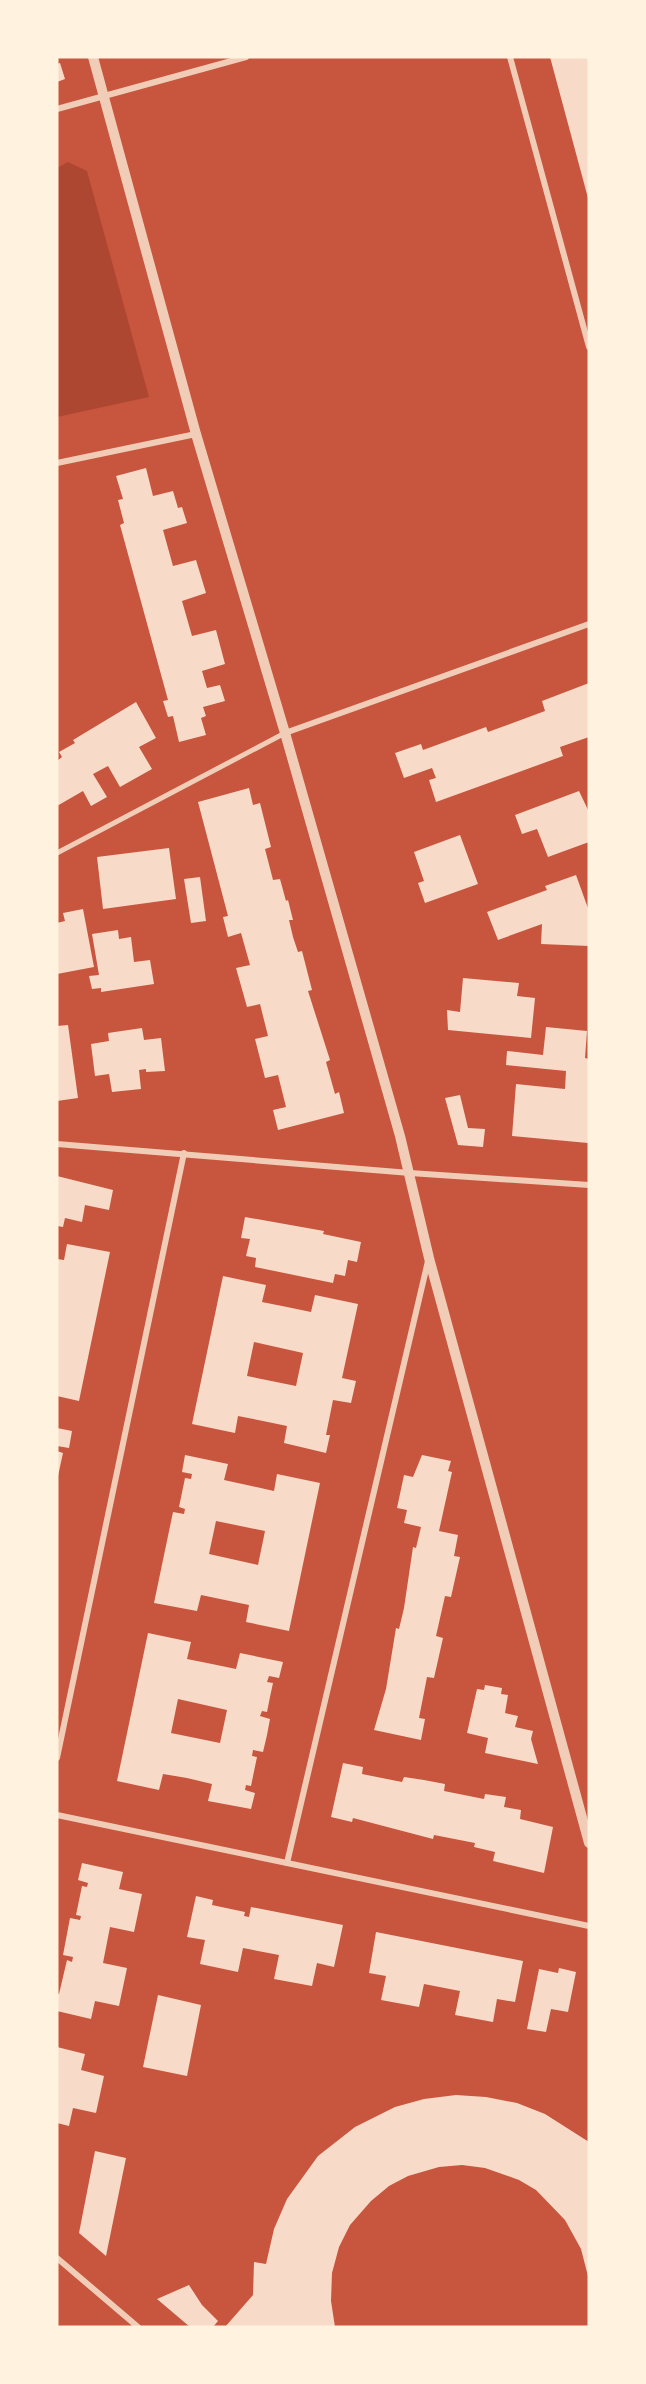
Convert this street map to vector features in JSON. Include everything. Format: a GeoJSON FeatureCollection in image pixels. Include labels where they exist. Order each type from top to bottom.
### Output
{"type":"FeatureCollection","features":[{"type":"Feature","properties":{"kind":"street"},"geometry":{"type":"LineString","coordinates":[[93,57],[196,434],[285,733],[410,1173],[429,1258],[589,1843]]}},
{"type":"Feature","properties":{"kind":"street"},"geometry":{"type":"LineString","coordinates":[[57,109],[103,94],[246,57]]}},
{"type":"Feature","properties":{"kind":"street"},"geometry":{"type":"LineString","coordinates":[[510,57],[589,347]]}},
{"type":"Feature","properties":{"kind":"street"},"geometry":{"type":"LineString","coordinates":[[57,463],[196,434]]}},
{"type":"Feature","properties":{"kind":"street"},"geometry":{"type":"LineString","coordinates":[[57,853],[285,733],[589,624]]}},
{"type":"Feature","properties":{"kind":"street"},"geometry":{"type":"LineString","coordinates":[[57,1144],[589,1185]]}},
{"type":"Feature","properties":{"kind":"street"},"geometry":{"type":"LineString","coordinates":[[57,1758],[184,1153]]}},
{"type":"Feature","properties":{"kind":"street"},"geometry":{"type":"LineString","coordinates":[[287,1863],[429,1258]]}},
{"type":"Feature","properties":{"kind":"street"},"geometry":{"type":"LineString","coordinates":[[57,1815],[589,1926]]}},
{"type":"Feature","properties":{"kind":"street"},"geometry":{"type":"LineString","coordinates":[[57,2258],[138,2327]]}},
{"type":"Feature","properties":{"kind":"shaded area"},"geometry":{"type":"Polygon","coordinates":[[[68,162],[87,171],[149,397],[57,417],[57,168],[68,162]]]}},
{"type":"Feature","properties":{"kind":"building"},"geometry":{"type":"Polygon","coordinates":[[[550,57],[589,57],[589,198],[588,198],[550,57]]]}},
{"type":"Feature","properties":{"kind":"building"},"geometry":{"type":"Polygon","coordinates":[[[60,63],[65,79],[57,82],[57,64],[60,63]]]}},
{"type":"Feature","properties":{"kind":"building"},"geometry":{"type":"Polygon","coordinates":[[[146,468],[153,496],[173,491],[178,508],[182,507],[187,523],[163,530],[173,566],[196,560],[206,593],[182,601],[192,636],[216,630],[225,664],[202,671],[207,688],[220,685],[225,701],[203,707],[206,716],[201,718],[206,735],[179,742],[173,716],[168,717],[163,701],[168,700],[120,525],[124,523],[118,500],[123,499],[116,476],[146,468]]]}},
{"type":"Feature","properties":{"kind":"building"},"geometry":{"type":"Polygon","coordinates":[[[589,683],[589,737],[560,747],[563,756],[436,802],[429,780],[436,778],[432,768],[404,778],[395,753],[421,744],[423,750],[486,727],[488,732],[545,711],[542,701],[589,683]]]}},
{"type":"Feature","properties":{"kind":"building"},"geometry":{"type":"Polygon","coordinates":[[[136,702],[156,738],[139,747],[152,769],[120,787],[108,766],[93,774],[107,797],[91,806],[83,791],[57,806],[57,761],[62,757],[59,752],[75,743],[73,740],[136,702]]]}},
{"type":"Feature","properties":{"kind":"building"},"geometry":{"type":"Polygon","coordinates":[[[249,788],[253,805],[260,803],[271,847],[265,849],[273,880],[280,879],[286,901],[288,900],[293,920],[289,920],[293,937],[298,952],[302,951],[312,990],[308,991],[330,1060],[326,1062],[335,1094],[339,1092],[344,1113],[278,1130],[273,1110],[286,1107],[278,1075],[265,1078],[255,1039],[268,1036],[260,1004],[247,1007],[236,968],[250,965],[241,933],[228,937],[223,917],[228,916],[198,802],[249,788]]]}},
{"type":"Feature","properties":{"kind":"building"},"geometry":{"type":"Polygon","coordinates":[[[579,791],[589,812],[589,842],[548,857],[537,829],[522,834],[515,815],[579,791]]]}},
{"type":"Feature","properties":{"kind":"building"},"geometry":{"type":"Polygon","coordinates":[[[460,835],[478,884],[425,903],[418,883],[424,881],[414,852],[460,835]]]}},
{"type":"Feature","properties":{"kind":"building"},"geometry":{"type":"Polygon","coordinates":[[[169,848],[176,899],[103,909],[97,857],[169,848]]]}},
{"type":"Feature","properties":{"kind":"building"},"geometry":{"type":"Polygon","coordinates":[[[576,875],[589,911],[589,946],[541,944],[542,924],[498,940],[487,912],[547,890],[545,886],[576,875]]]}},
{"type":"Feature","properties":{"kind":"building"},"geometry":{"type":"Polygon","coordinates":[[[200,877],[206,921],[191,923],[184,879],[200,877]]]}},
{"type":"Feature","properties":{"kind":"building"},"geometry":{"type":"Polygon","coordinates":[[[83,909],[94,967],[57,974],[57,923],[65,921],[63,913],[83,909]]]}},
{"type":"Feature","properties":{"kind":"building"},"geometry":{"type":"Polygon","coordinates":[[[118,930],[119,939],[131,937],[134,962],[150,960],[154,984],[101,992],[101,988],[92,989],[89,976],[99,975],[92,934],[118,930]]]}},
{"type":"Feature","properties":{"kind":"building"},"geometry":{"type":"Polygon","coordinates":[[[463,978],[519,983],[517,996],[535,998],[531,1038],[448,1030],[447,1010],[460,1012],[463,978]]]}},
{"type":"Feature","properties":{"kind":"building"},"geometry":{"type":"Polygon","coordinates":[[[68,1025],[78,1098],[57,1101],[57,1026],[68,1025]]]}},
{"type":"Feature","properties":{"kind":"building"},"geometry":{"type":"Polygon","coordinates":[[[546,1027],[587,1031],[585,1058],[589,1059],[588,1143],[512,1136],[516,1084],[565,1089],[566,1071],[506,1065],[507,1051],[543,1055],[546,1027]]]}},
{"type":"Feature","properties":{"kind":"building"},"geometry":{"type":"Polygon","coordinates":[[[142,1028],[144,1040],[161,1038],[165,1071],[139,1070],[141,1089],[112,1092],[109,1074],[95,1076],[91,1044],[109,1041],[108,1033],[142,1028]]]}},
{"type":"Feature","properties":{"kind":"building"},"geometry":{"type":"Polygon","coordinates":[[[460,1095],[468,1128],[485,1129],[483,1147],[458,1145],[445,1098],[460,1095]]]}},
{"type":"Feature","properties":{"kind":"building"},"geometry":{"type":"Polygon","coordinates":[[[57,1176],[113,1190],[109,1210],[85,1205],[82,1222],[65,1218],[63,1227],[57,1226],[57,1176]]]}},
{"type":"Feature","properties":{"kind":"building"},"geometry":{"type":"Polygon","coordinates":[[[245,1217],[324,1231],[323,1234],[361,1242],[357,1262],[348,1260],[345,1276],[335,1274],[333,1283],[255,1267],[256,1258],[246,1256],[250,1239],[241,1238],[245,1217]]]}},
{"type":"Feature","properties":{"kind":"building"},"geometry":{"type":"Polygon","coordinates":[[[67,1244],[110,1252],[79,1401],[57,1396],[57,1259],[64,1260],[67,1244]]]}},
{"type":"Feature","properties":{"kind":"building"},"geometry":{"type":"Polygon","coordinates":[[[223,1276],[266,1285],[262,1302],[311,1312],[315,1295],[358,1304],[342,1378],[356,1381],[351,1403],[333,1400],[326,1435],[330,1435],[326,1453],[284,1443],[287,1426],[238,1416],[235,1433],[192,1424],[223,1276]],[[254,1342],[247,1376],[296,1386],[303,1353],[254,1342]]]}},
{"type":"Feature","properties":{"kind":"building"},"geometry":{"type":"Polygon","coordinates":[[[57,1428],[72,1431],[69,1448],[57,1446],[57,1428]]]}},
{"type":"Feature","properties":{"kind":"building"},"geometry":{"type":"Polygon","coordinates":[[[57,1451],[63,1453],[58,1476],[57,1476],[57,1451]]]}},
{"type":"Feature","properties":{"kind":"building"},"geometry":{"type":"Polygon","coordinates":[[[185,1455],[228,1464],[224,1480],[274,1491],[277,1474],[320,1483],[289,1631],[246,1622],[249,1605],[201,1595],[197,1611],[154,1603],[173,1512],[184,1514],[185,1509],[179,1507],[185,1478],[191,1479],[192,1474],[182,1472],[185,1455]],[[216,1521],[209,1554],[258,1565],[265,1531],[216,1521]]]}},
{"type":"Feature","properties":{"kind":"building"},"geometry":{"type":"Polygon","coordinates":[[[422,1455],[451,1461],[448,1471],[452,1472],[439,1531],[458,1535],[454,1556],[460,1557],[451,1597],[445,1596],[436,1636],[443,1638],[434,1678],[427,1677],[419,1718],[425,1719],[421,1740],[374,1730],[386,1689],[396,1628],[399,1629],[404,1608],[413,1547],[416,1548],[421,1527],[404,1523],[407,1510],[397,1508],[404,1475],[413,1477],[422,1455]]]}},
{"type":"Feature","properties":{"kind":"building"},"geometry":{"type":"Polygon","coordinates":[[[148,1633],[191,1642],[187,1659],[236,1669],[240,1653],[283,1662],[279,1678],[269,1676],[267,1682],[273,1683],[267,1712],[262,1711],[260,1716],[270,1719],[267,1735],[263,1752],[253,1750],[252,1756],[257,1757],[251,1786],[246,1785],[245,1790],[255,1793],[251,1809],[208,1801],[212,1784],[187,1778],[163,1774],[159,1790],[117,1781],[148,1633]],[[178,1699],[171,1733],[220,1743],[227,1710],[178,1699]]]}},
{"type":"Feature","properties":{"kind":"building"},"geometry":{"type":"Polygon","coordinates":[[[485,1685],[502,1688],[501,1694],[508,1695],[505,1713],[518,1716],[515,1727],[533,1731],[531,1739],[538,1764],[485,1753],[488,1738],[467,1733],[477,1689],[484,1690],[485,1685]]]}},
{"type":"Feature","properties":{"kind":"building"},"geometry":{"type":"Polygon","coordinates":[[[343,1763],[363,1767],[362,1774],[402,1782],[404,1777],[445,1784],[444,1791],[484,1799],[485,1794],[506,1797],[504,1807],[521,1810],[520,1819],[553,1827],[544,1873],[493,1861],[495,1852],[474,1847],[475,1843],[434,1835],[433,1839],[353,1818],[352,1822],[331,1817],[343,1763]]]}},
{"type":"Feature","properties":{"kind":"building"},"geometry":{"type":"Polygon","coordinates":[[[82,1863],[123,1872],[119,1889],[142,1894],[134,1932],[110,1927],[103,1963],[127,1968],[119,2006],[95,2001],[91,2019],[57,2011],[57,1993],[59,1994],[67,1960],[72,1962],[73,1957],[63,1955],[70,1918],[80,1920],[81,1916],[76,1915],[82,1886],[87,1887],[88,1883],[78,1880],[82,1863]]]}},
{"type":"Feature","properties":{"kind":"building"},"geometry":{"type":"Polygon","coordinates":[[[196,1896],[213,1900],[212,1905],[245,1912],[244,1916],[249,1917],[251,1907],[343,1925],[334,1967],[317,1963],[312,1986],[274,1979],[279,1955],[243,1948],[238,1972],[200,1964],[205,1940],[187,1937],[196,1896]]]}},
{"type":"Feature","properties":{"kind":"building"},"geometry":{"type":"Polygon","coordinates":[[[376,1932],[523,1961],[515,2002],[497,1999],[493,2022],[455,2015],[460,1991],[424,1984],[419,2007],[381,2000],[386,1976],[369,1973],[376,1932]]]}},
{"type":"Feature","properties":{"kind":"building"},"geometry":{"type":"Polygon","coordinates":[[[559,1968],[576,1972],[568,2012],[551,2009],[546,2032],[527,2029],[539,1969],[558,1973],[559,1968]]]}},
{"type":"Feature","properties":{"kind":"building"},"geometry":{"type":"Polygon","coordinates":[[[158,1995],[201,2005],[187,2076],[143,2067],[158,1995]]]}},
{"type":"Feature","properties":{"kind":"building"},"geometry":{"type":"Polygon","coordinates":[[[57,2047],[85,2054],[81,2070],[104,2076],[96,2113],[73,2108],[69,2126],[57,2123],[57,2047]]]}},
{"type":"Feature","properties":{"kind":"building"},"geometry":{"type":"Polygon","coordinates":[[[456,2095],[486,2097],[517,2103],[545,2114],[589,2142],[589,2280],[581,2249],[565,2220],[536,2190],[519,2180],[485,2168],[462,2165],[439,2167],[408,2176],[389,2186],[371,2201],[350,2225],[339,2247],[332,2273],[331,2301],[335,2327],[225,2327],[253,2295],[254,2262],[266,2264],[274,2229],[287,2199],[318,2156],[355,2127],[395,2107],[424,2099],[456,2095]]]}},
{"type":"Feature","properties":{"kind":"building"},"geometry":{"type":"Polygon","coordinates":[[[95,2151],[126,2158],[106,2256],[79,2233],[95,2151]]]}},
{"type":"Feature","properties":{"kind":"building"},"geometry":{"type":"Polygon","coordinates":[[[189,2285],[202,2305],[218,2321],[213,2327],[190,2327],[157,2299],[189,2285]]]}}]}
